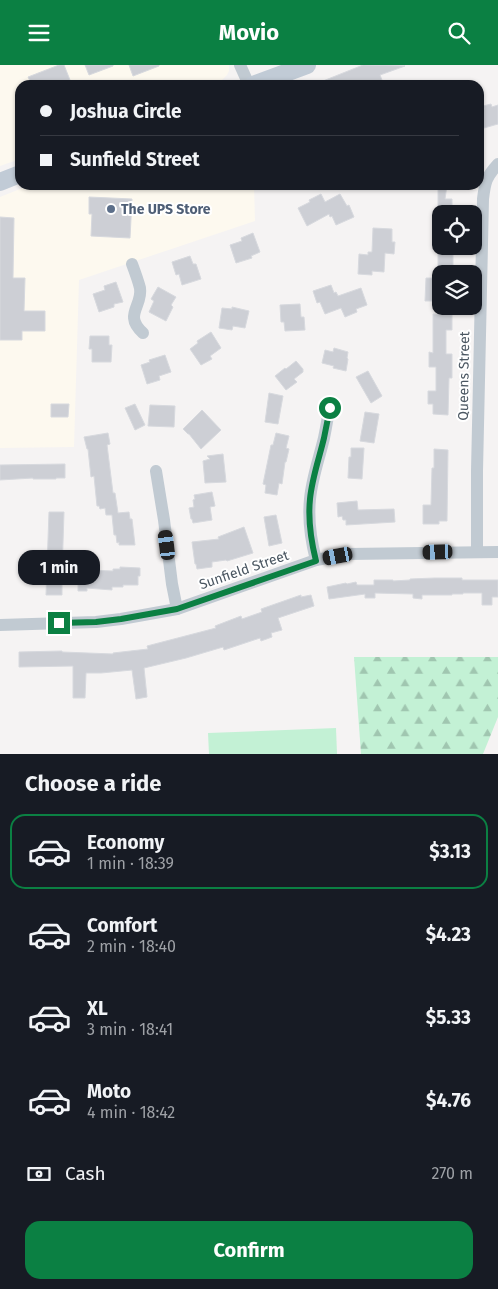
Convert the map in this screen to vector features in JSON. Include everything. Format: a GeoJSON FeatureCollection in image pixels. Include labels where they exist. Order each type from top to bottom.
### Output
{"type":"FeatureCollection","features":[{"type":"Feature","properties":{"kind":"main road"},"geometry":{"type":"LineString","coordinates":[[266,80],[307,65]]}},
{"type":"Feature","properties":{"kind":"main road"},"geometry":{"type":"LineString","coordinates":[[0,182],[15,176]]}},
{"type":"Feature","properties":{"kind":"street"},"geometry":{"type":"LineString","coordinates":[[240,65],[247,80]]}},
{"type":"Feature","properties":{"kind":"street","name":"Queens Street"},"geometry":{"type":"LineString","coordinates":[[477,552],[483,199],[485,183],[494,168]]}},
{"type":"Feature","properties":{"kind":"street"},"geometry":{"type":"LineString","coordinates":[[132,264],[140,288],[140,298],[133,313],[137,328],[143,333]]}},
{"type":"Feature","properties":{"kind":"street"},"geometry":{"type":"LineString","coordinates":[[316,561],[312,544],[309,513],[310,500],[312,482],[330,408]]}},
{"type":"Feature","properties":{"kind":"street"},"geometry":{"type":"LineString","coordinates":[[156,471],[177,609]]}},
{"type":"Feature","properties":{"kind":"street","name":"Sunfield Street"},"geometry":{"type":"LineString","coordinates":[[0,625],[96,622],[177,609],[316,561],[348,554],[498,552]]}},
{"type":"Feature","properties":{"kind":"shaded area"},"geometry":{"type":"Polygon","coordinates":[[[0,65],[229,65],[229,71],[222,80],[15,80],[15,161],[0,166],[0,65]]]}},
{"type":"Feature","properties":{"kind":"shaded area"},"geometry":{"type":"Polygon","coordinates":[[[18,190],[254,190],[255,221],[79,280],[74,447],[0,448],[0,197],[18,190]]]}},
{"type":"Feature","properties":{"kind":"green space"},"geometry":{"type":"Polygon","coordinates":[[[354,657],[498,657],[498,717],[483,754],[361,754],[354,657]]]}},
{"type":"Feature","properties":{"kind":"green space"},"geometry":{"type":"Polygon","coordinates":[[[336,728],[337,754],[209,754],[208,733],[336,728]]]}},
{"type":"Feature","properties":{"kind":"building"},"geometry":{"type":"Polygon","coordinates":[[[59,65],[64,65],[70,80],[30,80],[28,77],[59,65]]]}},
{"type":"Feature","properties":{"kind":"building"},"geometry":{"type":"Polygon","coordinates":[[[85,65],[113,65],[113,66],[89,75],[85,65]]]}},
{"type":"Feature","properties":{"kind":"building"},"geometry":{"type":"Polygon","coordinates":[[[129,65],[159,65],[159,66],[133,76],[129,65]]]}},
{"type":"Feature","properties":{"kind":"building"},"geometry":{"type":"Polygon","coordinates":[[[363,65],[405,66],[380,75],[382,80],[326,80],[363,65]]]}},
{"type":"Feature","properties":{"kind":"building"},"geometry":{"type":"Polygon","coordinates":[[[491,104],[492,107],[498,105],[498,124],[484,128],[484,106],[491,104]]]}},
{"type":"Feature","properties":{"kind":"building"},"geometry":{"type":"Polygon","coordinates":[[[438,190],[446,190],[445,199],[452,199],[452,205],[438,205],[438,190]]]}},
{"type":"Feature","properties":{"kind":"building"},"geometry":{"type":"Polygon","coordinates":[[[321,194],[325,202],[340,194],[347,206],[349,205],[354,217],[336,225],[329,214],[307,226],[298,208],[321,194]]]}},
{"type":"Feature","properties":{"kind":"building"},"geometry":{"type":"Polygon","coordinates":[[[89,197],[132,199],[130,238],[91,236],[92,214],[89,214],[89,197]]]}},
{"type":"Feature","properties":{"kind":"building"},"geometry":{"type":"Polygon","coordinates":[[[0,217],[14,218],[13,278],[25,278],[24,311],[45,311],[45,331],[22,331],[22,340],[0,340],[0,217]]]}},
{"type":"Feature","properties":{"kind":"building"},"geometry":{"type":"Polygon","coordinates":[[[373,228],[392,229],[392,242],[395,242],[394,254],[385,253],[384,272],[372,271],[372,275],[358,274],[359,254],[368,255],[368,252],[372,252],[373,228]]]}},
{"type":"Feature","properties":{"kind":"building"},"geometry":{"type":"Polygon","coordinates":[[[253,233],[260,252],[251,256],[252,258],[236,263],[230,245],[242,241],[241,238],[253,233]]]}},
{"type":"Feature","properties":{"kind":"building"},"geometry":{"type":"Polygon","coordinates":[[[438,255],[453,255],[453,265],[438,265],[438,255]]]}},
{"type":"Feature","properties":{"kind":"building"},"geometry":{"type":"Polygon","coordinates":[[[190,256],[193,264],[196,264],[201,279],[182,285],[179,274],[176,275],[172,262],[190,256]]]}},
{"type":"Feature","properties":{"kind":"building"},"geometry":{"type":"Polygon","coordinates":[[[426,278],[432,278],[432,301],[425,301],[426,278]]]}},
{"type":"Feature","properties":{"kind":"building"},"geometry":{"type":"Polygon","coordinates":[[[116,282],[123,302],[114,304],[114,307],[99,312],[93,294],[105,290],[104,286],[116,282]]]}},
{"type":"Feature","properties":{"kind":"building"},"geometry":{"type":"Polygon","coordinates":[[[331,285],[334,293],[336,292],[338,296],[361,288],[367,305],[356,309],[357,312],[345,317],[341,308],[325,314],[320,302],[317,303],[313,291],[331,285]]]}},
{"type":"Feature","properties":{"kind":"building"},"geometry":{"type":"Polygon","coordinates":[[[158,287],[176,297],[171,305],[173,307],[166,321],[149,312],[154,301],[151,299],[158,287]]]}},
{"type":"Feature","properties":{"kind":"building"},"geometry":{"type":"Polygon","coordinates":[[[300,304],[305,330],[285,331],[284,322],[281,322],[280,305],[300,304]]]}},
{"type":"Feature","properties":{"kind":"building"},"geometry":{"type":"Polygon","coordinates":[[[232,307],[249,311],[245,328],[233,326],[232,330],[219,328],[222,308],[232,309],[232,307]]]}},
{"type":"Feature","properties":{"kind":"building"},"geometry":{"type":"Polygon","coordinates":[[[433,315],[452,315],[452,330],[446,330],[446,354],[452,354],[452,378],[449,378],[448,415],[433,414],[433,404],[428,404],[428,391],[436,391],[436,367],[429,367],[429,352],[433,353],[433,315]]]}},
{"type":"Feature","properties":{"kind":"building"},"geometry":{"type":"Polygon","coordinates":[[[211,332],[221,348],[210,356],[212,359],[201,365],[190,349],[198,343],[197,341],[211,332]]]}},
{"type":"Feature","properties":{"kind":"building"},"geometry":{"type":"Polygon","coordinates":[[[90,336],[109,336],[109,345],[112,345],[111,362],[92,362],[92,349],[89,349],[90,336]]]}},
{"type":"Feature","properties":{"kind":"building"},"geometry":{"type":"Polygon","coordinates":[[[334,348],[348,352],[346,371],[322,363],[325,350],[333,352],[334,348]]]}},
{"type":"Feature","properties":{"kind":"building"},"geometry":{"type":"Polygon","coordinates":[[[165,355],[171,372],[159,376],[160,380],[147,384],[141,365],[150,362],[149,360],[165,355]]]}},
{"type":"Feature","properties":{"kind":"building"},"geometry":{"type":"Polygon","coordinates":[[[296,361],[303,369],[303,372],[294,379],[297,382],[286,390],[275,376],[296,361]]]}},
{"type":"Feature","properties":{"kind":"building"},"geometry":{"type":"Polygon","coordinates":[[[368,371],[382,396],[371,403],[356,377],[368,371]]]}},
{"type":"Feature","properties":{"kind":"building"},"geometry":{"type":"Polygon","coordinates":[[[269,393],[283,396],[278,424],[265,422],[269,393]]]}},
{"type":"Feature","properties":{"kind":"building"},"geometry":{"type":"Polygon","coordinates":[[[51,404],[69,404],[68,417],[51,417],[51,404]]]}},
{"type":"Feature","properties":{"kind":"building"},"geometry":{"type":"Polygon","coordinates":[[[135,404],[145,425],[135,430],[125,408],[135,404]]]}},
{"type":"Feature","properties":{"kind":"building"},"geometry":{"type":"Polygon","coordinates":[[[150,405],[175,406],[174,427],[148,426],[150,405]]]}},
{"type":"Feature","properties":{"kind":"building"},"geometry":{"type":"Polygon","coordinates":[[[202,410],[221,430],[201,449],[183,429],[202,410]]]}},
{"type":"Feature","properties":{"kind":"building"},"geometry":{"type":"Polygon","coordinates":[[[365,412],[379,414],[374,443],[360,441],[365,412]]]}},
{"type":"Feature","properties":{"kind":"building"},"geometry":{"type":"Polygon","coordinates":[[[108,433],[110,444],[107,445],[113,493],[115,493],[118,513],[129,512],[130,519],[132,519],[135,545],[119,545],[119,542],[117,543],[116,535],[114,535],[112,515],[106,515],[105,508],[100,509],[97,506],[94,476],[91,477],[88,449],[84,437],[108,433]]]}},
{"type":"Feature","properties":{"kind":"building"},"geometry":{"type":"Polygon","coordinates":[[[276,433],[289,436],[286,448],[289,449],[282,484],[279,483],[277,495],[265,493],[266,485],[263,484],[271,445],[273,445],[276,433]]]}},
{"type":"Feature","properties":{"kind":"building"},"geometry":{"type":"Polygon","coordinates":[[[351,448],[364,448],[362,479],[348,478],[351,448]]]}},
{"type":"Feature","properties":{"kind":"building"},"geometry":{"type":"Polygon","coordinates":[[[434,449],[448,450],[447,521],[439,521],[439,524],[423,524],[423,505],[431,505],[434,449]]]}},
{"type":"Feature","properties":{"kind":"building"},"geometry":{"type":"Polygon","coordinates":[[[223,454],[226,482],[205,483],[203,461],[210,459],[207,456],[223,454]]]}},
{"type":"Feature","properties":{"kind":"building"},"geometry":{"type":"Polygon","coordinates":[[[65,464],[65,478],[0,480],[0,465],[65,464]]]}},
{"type":"Feature","properties":{"kind":"building"},"geometry":{"type":"Polygon","coordinates":[[[212,492],[215,506],[210,507],[212,520],[193,523],[189,508],[194,507],[194,495],[212,492]]]}},
{"type":"Feature","properties":{"kind":"building"},"geometry":{"type":"Polygon","coordinates":[[[357,501],[358,510],[394,509],[395,522],[346,525],[346,520],[343,520],[342,516],[338,517],[337,503],[357,501]]]}},
{"type":"Feature","properties":{"kind":"building"},"geometry":{"type":"Polygon","coordinates":[[[49,512],[64,512],[62,573],[87,573],[87,570],[113,571],[113,569],[120,569],[120,567],[140,568],[138,585],[112,587],[112,590],[87,588],[87,591],[78,591],[78,582],[62,582],[62,595],[46,595],[49,512]]]}},
{"type":"Feature","properties":{"kind":"building"},"geometry":{"type":"Polygon","coordinates":[[[276,515],[282,543],[269,546],[264,517],[276,515]]]}},
{"type":"Feature","properties":{"kind":"building"},"geometry":{"type":"Polygon","coordinates":[[[244,527],[253,553],[227,561],[212,562],[212,567],[197,569],[192,542],[219,539],[218,537],[244,527]]]}},
{"type":"Feature","properties":{"kind":"building"},"geometry":{"type":"Polygon","coordinates":[[[435,578],[498,580],[498,597],[492,597],[492,605],[482,605],[482,593],[422,595],[422,599],[413,598],[413,594],[375,593],[375,598],[365,598],[365,594],[329,599],[327,587],[356,582],[357,585],[374,585],[374,580],[393,581],[435,578]]]}},
{"type":"Feature","properties":{"kind":"building"},"geometry":{"type":"Polygon","coordinates":[[[301,595],[301,597],[311,595],[314,606],[278,618],[282,630],[271,633],[272,637],[261,641],[260,638],[224,650],[223,647],[144,668],[147,697],[136,699],[132,670],[86,673],[85,698],[73,698],[73,666],[19,667],[19,652],[62,651],[113,654],[148,649],[147,646],[216,628],[215,626],[241,616],[242,619],[262,612],[261,609],[301,595]]]}},
{"type":"Feature","properties":{"kind":"place","name":"The UPS Store"},"geometry":{"type":"Point","coordinates":[111,209]}},
{"type":"Feature","properties":{"kind":"route"},"geometry":{"type":"LineString","coordinates":[[59,623],[96,622],[177,609],[316,561],[312,544],[309,513],[310,500],[312,482],[330,408]]}}]}
